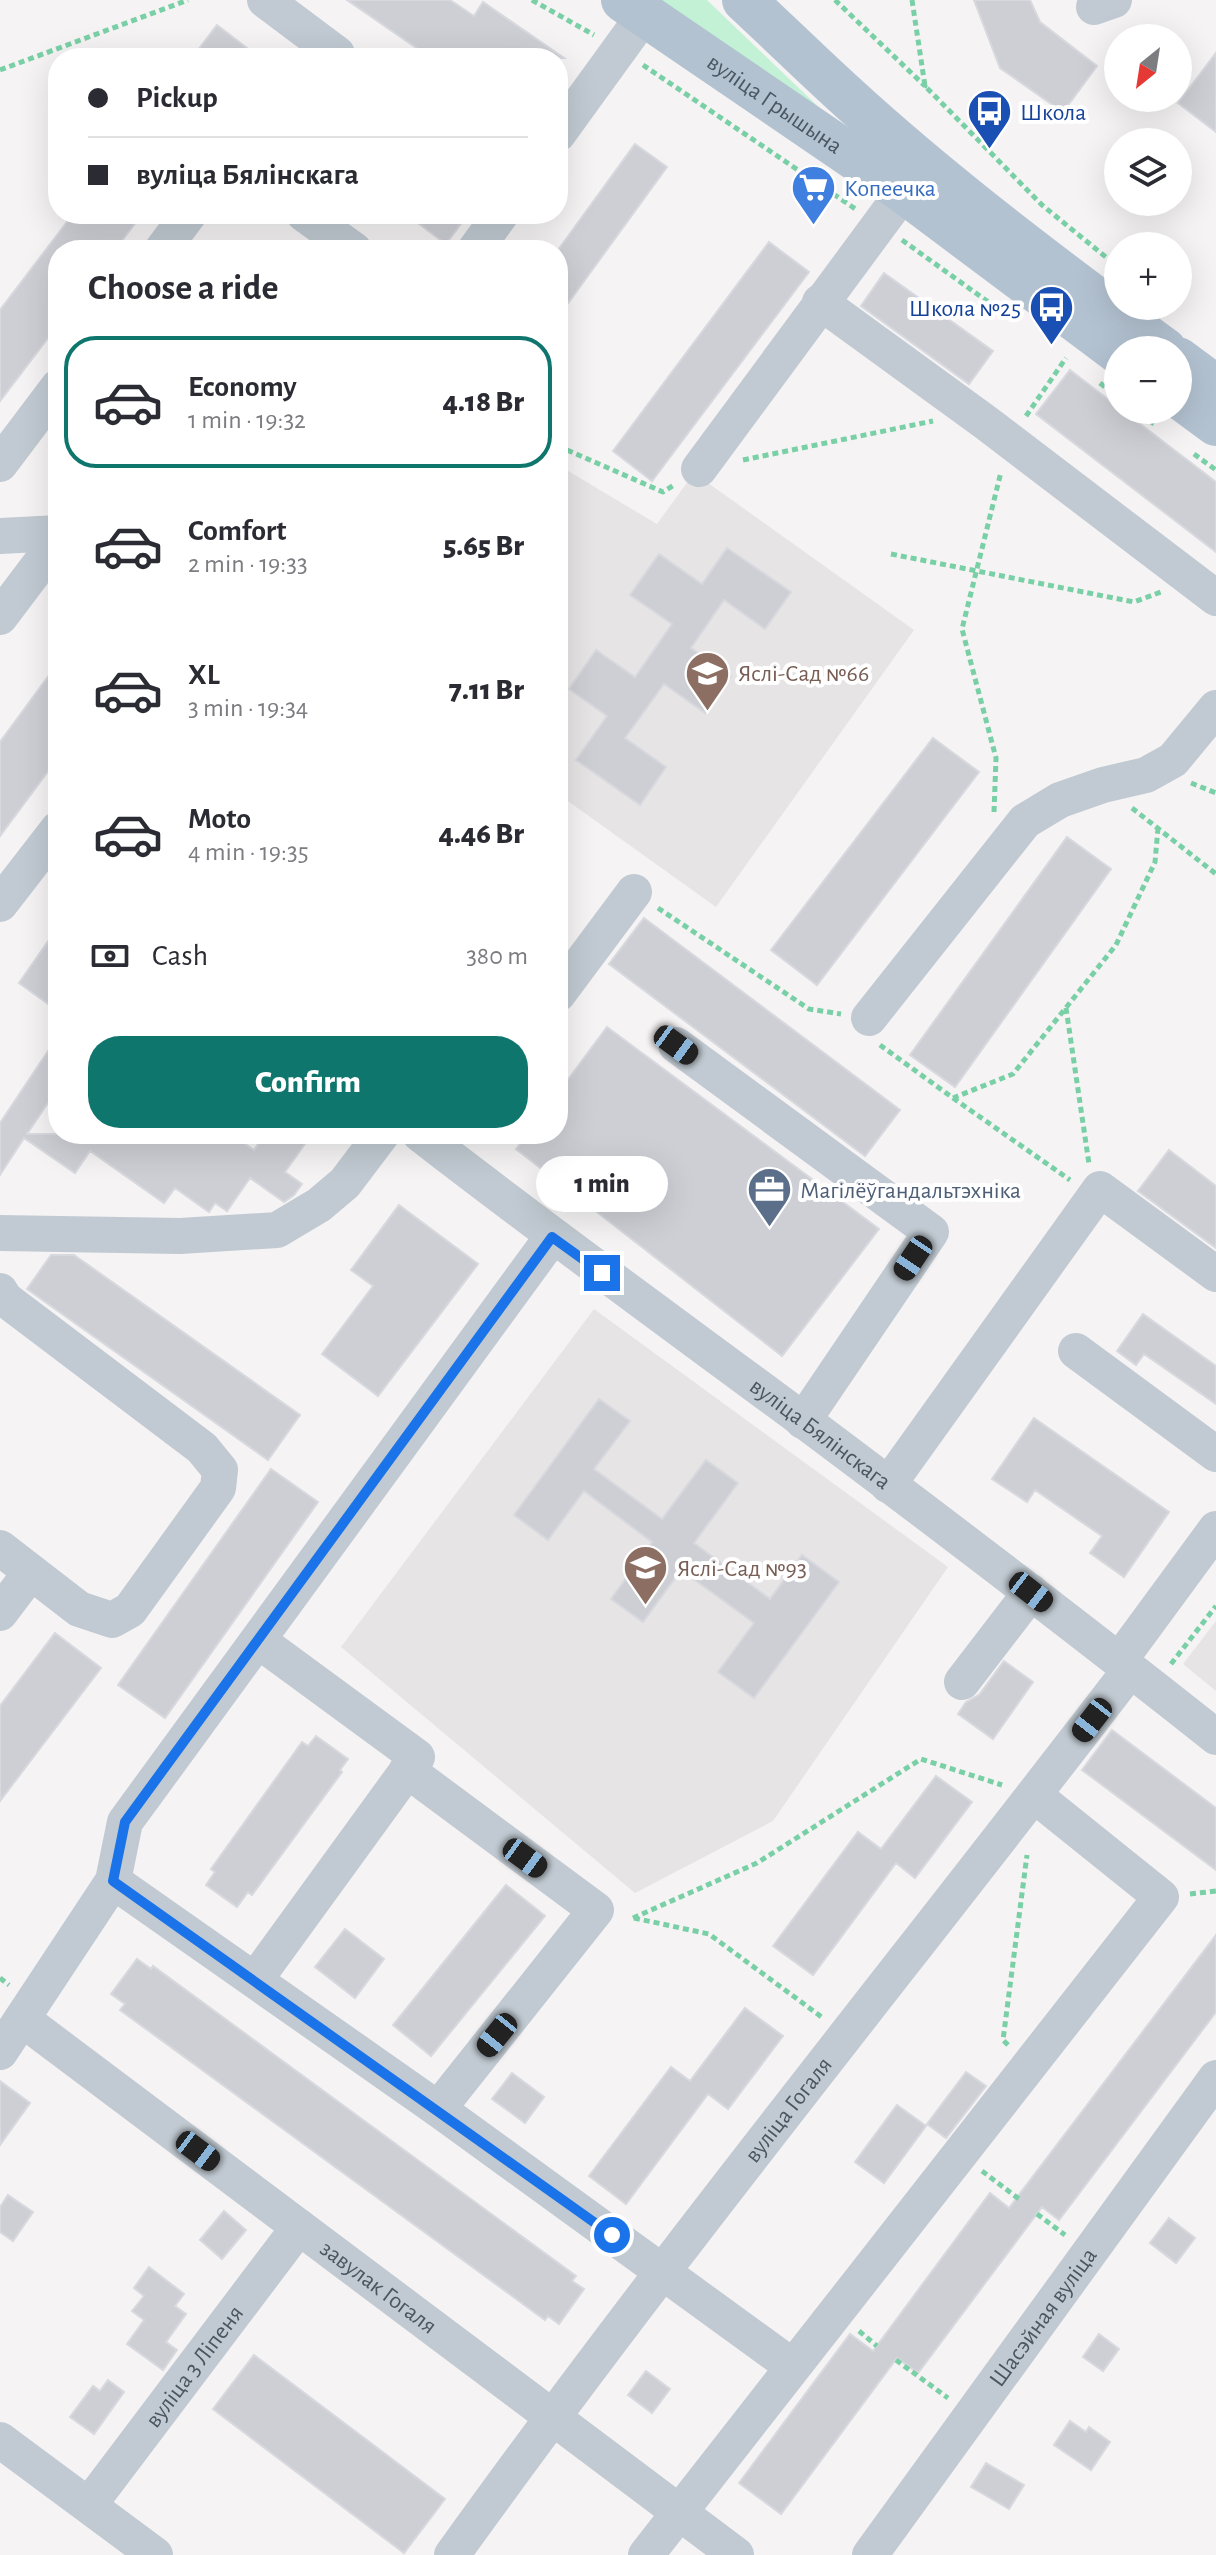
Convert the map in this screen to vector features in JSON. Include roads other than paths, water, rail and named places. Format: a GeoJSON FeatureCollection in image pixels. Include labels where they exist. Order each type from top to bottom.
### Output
{"type":"FeatureCollection","features":[{"type":"Feature","properties":{"kind":"main road","name":"вуліца Грышына"},"geometry":{"type":"LineString","coordinates":[[744,0],[864,113],[914,178],[1104,340]]}},
{"type":"Feature","properties":{"kind":"main road","name":"вуліца Грышына"},"geometry":{"type":"LineString","coordinates":[[634,7],[1044,261],[1146,336]]}},
{"type":"Feature","properties":{"kind":"main road"},"geometry":{"type":"LineString","coordinates":[[1192,369],[1216,387]]}},
{"type":"Feature","properties":{"kind":"main road"},"geometry":{"type":"LineString","coordinates":[[1192,406],[1216,424]]}},
{"type":"Feature","properties":{"kind":"street"},"geometry":{"type":"LineString","coordinates":[[265,0],[320,48]]}},
{"type":"Feature","properties":{"kind":"street"},"geometry":{"type":"LineString","coordinates":[[568,120],[619,49],[634,7]]}},
{"type":"Feature","properties":{"kind":"street"},"geometry":{"type":"LineString","coordinates":[[699,469],[914,178]]}},
{"type":"Feature","properties":{"kind":"street"},"geometry":{"type":"LineString","coordinates":[[820,302],[973,413],[1204,589]]}},
{"type":"Feature","properties":{"kind":"street"},"geometry":{"type":"LineString","coordinates":[[0,464],[48,400]]}},
{"type":"Feature","properties":{"kind":"street"},"geometry":{"type":"LineString","coordinates":[[0,536],[48,534]]}},
{"type":"Feature","properties":{"kind":"street"},"geometry":{"type":"LineString","coordinates":[[0,617],[48,553]]}},
{"type":"Feature","properties":{"kind":"street"},"geometry":{"type":"LineString","coordinates":[[869,1018],[1025,821],[1060,800],[1103,785],[1146,775],[1173,760],[1216,708]]}},
{"type":"Feature","properties":{"kind":"street"},"geometry":{"type":"LineString","coordinates":[[0,904],[48,842]]}},
{"type":"Feature","properties":{"kind":"street"},"geometry":{"type":"LineString","coordinates":[[568,981],[634,892]]}},
{"type":"Feature","properties":{"kind":"street"},"geometry":{"type":"LineString","coordinates":[[676,1045],[931,1232],[803,1421]]}},
{"type":"Feature","properties":{"kind":"street"},"geometry":{"type":"LineString","coordinates":[[0,1233],[180,1236],[277,1230],[319,1205],[345,1183],[374,1144]]}},
{"type":"Feature","properties":{"kind":"street","name":"вуліца Бялінскага"},"geometry":{"type":"LineString","coordinates":[[444,1144],[552,1237],[1031,1592],[1216,1737]]}},
{"type":"Feature","properties":{"kind":"street"},"geometry":{"type":"LineString","coordinates":[[888,1485],[1100,1189],[1216,1274]]}},
{"type":"Feature","properties":{"kind":"street"},"geometry":{"type":"LineString","coordinates":[[0,2052],[113,1881],[125,1822],[552,1237]]}},
{"type":"Feature","properties":{"kind":"street"},"geometry":{"type":"LineString","coordinates":[[0,1291],[5,1299],[202,1448],[220,1470],[218,1488],[139,1598],[130,1610],[112,1620],[79,1609],[0,1548]]}},
{"type":"Feature","properties":{"kind":"street"},"geometry":{"type":"LineString","coordinates":[[1076,1351],[1216,1454]]}},
{"type":"Feature","properties":{"kind":"street","name":"вуліца Гогаля"},"geometry":{"type":"LineString","coordinates":[[452,2555],[662,2271],[1034,1795],[1134,1673],[1216,1529]]}},
{"type":"Feature","properties":{"kind":"street"},"geometry":{"type":"LineString","coordinates":[[0,1613],[31,1572]]}},
{"type":"Feature","properties":{"kind":"street"},"geometry":{"type":"LineString","coordinates":[[962,1682],[1031,1592]]}},
{"type":"Feature","properties":{"kind":"street"},"geometry":{"type":"LineString","coordinates":[[255,1980],[417,1757],[259,1641]]}},
{"type":"Feature","properties":{"kind":"street"},"geometry":{"type":"LineString","coordinates":[[407,1770],[596,1910],[438,2109]]}},
{"type":"Feature","properties":{"kind":"street"},"geometry":{"type":"LineString","coordinates":[[646,2555],[1161,1897],[1034,1795]]}},
{"type":"Feature","properties":{"kind":"street"},"geometry":{"type":"LineString","coordinates":[[113,1881],[438,2109],[792,2366]]}},
{"type":"Feature","properties":{"kind":"street","name":"завулак Гогаля"},"geometry":{"type":"LineString","coordinates":[[22,2019],[736,2555]]}},
{"type":"Feature","properties":{"kind":"street","name":"Шасэйная вуліца"},"geometry":{"type":"LineString","coordinates":[[870,2555],[1216,2078]]}},
{"type":"Feature","properties":{"kind":"street","name":"вуліца 3 Ліпеня"},"geometry":{"type":"LineString","coordinates":[[89,2505],[299,2227]]}},
{"type":"Feature","properties":{"kind":"street"},"geometry":{"type":"LineString","coordinates":[[0,2440],[155,2555]]}},
{"type":"Feature","properties":{"kind":"place","name":"Школа"},"geometry":{"type":"Point","coordinates":[989,151]}},
{"type":"Feature","properties":{"kind":"place","name":"Копеечка"},"geometry":{"type":"Point","coordinates":[813,227]}},
{"type":"Feature","properties":{"kind":"place","name":"Школа №25"},"geometry":{"type":"Point","coordinates":[1052,347]}},
{"type":"Feature","properties":{"kind":"place","name":"Яслі-Сад №66"},"geometry":{"type":"Point","coordinates":[707,712]}},
{"type":"Feature","properties":{"kind":"place","name":"Магілёўгандальтэхніка"},"geometry":{"type":"Point","coordinates":[769,1229]}},
{"type":"Feature","properties":{"kind":"place","name":"Яслі-Сад №93"},"geometry":{"type":"Point","coordinates":[646,1607]}}]}
